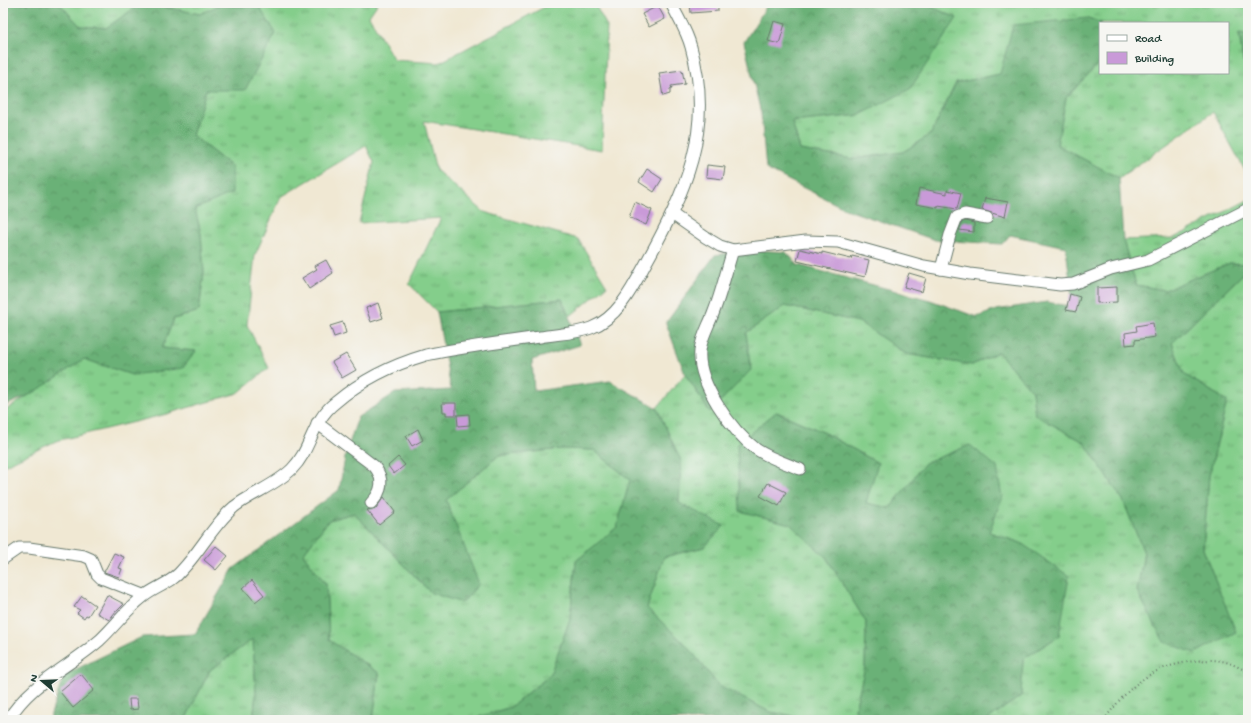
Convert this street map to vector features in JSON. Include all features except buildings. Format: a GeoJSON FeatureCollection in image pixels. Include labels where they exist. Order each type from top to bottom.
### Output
{"type":"FeatureCollection","features":[{"type":"Feature","properties":{"kind":"street"},"geometry":{"type":"LineString","coordinates":[[8,720],[15,708],[30,691],[100,640],[144,595],[166,583],[183,570],[219,522],[235,507],[292,469],[303,453],[317,423],[334,403],[355,387],[380,372],[404,361],[453,349],[590,328],[604,321],[614,313],[633,286],[672,214],[694,156],[699,120],[696,65],[685,30],[672,3]]}},
{"type":"Feature","properties":{"kind":"street"},"geometry":{"type":"LineString","coordinates":[[672,214],[720,246],[733,250],[806,241],[838,242],[924,266],[1041,283],[1073,284],[1111,269],[1148,260],[1248,209]]}},
{"type":"Feature","properties":{"kind":"street"},"geometry":{"type":"LineString","coordinates":[[941,269],[957,217],[962,214],[987,218]]}},
{"type":"Feature","properties":{"kind":"street"},"geometry":{"type":"LineString","coordinates":[[733,250],[713,314],[704,333],[700,351],[702,369],[712,394],[723,413],[744,439],[757,450],[777,461],[800,468]]}},
{"type":"Feature","properties":{"kind":"street"},"geometry":{"type":"LineString","coordinates":[[317,423],[374,466],[379,472],[381,477],[380,488],[377,497],[370,503]]}},
{"type":"Feature","properties":{"kind":"street"},"geometry":{"type":"LineString","coordinates":[[3,559],[19,548],[29,548],[84,556],[91,559],[97,574],[101,578],[144,595]]}},
{"type":"Feature","properties":{"kind":"path"},"geometry":{"type":"LineString","coordinates":[[1104,720],[1118,701],[1148,674],[1174,663],[1212,659],[1229,663],[1248,672]]}},
{"type":"Feature","properties":{"kind":"green space"},"geometry":{"type":"Polygon","coordinates":[[[3,3],[59,3],[80,26],[106,28],[142,3],[200,14],[219,5],[259,7],[276,33],[245,90],[206,90],[192,135],[232,167],[232,193],[195,209],[201,234],[204,273],[199,311],[174,319],[162,348],[196,351],[183,368],[132,375],[84,359],[35,392],[3,407],[3,3]]]}},
{"type":"Feature","properties":{"kind":"green space"},"geometry":{"type":"Polygon","coordinates":[[[59,3],[142,3],[106,28],[80,26],[59,3]]]}},
{"type":"Feature","properties":{"kind":"green space"},"geometry":{"type":"Polygon","coordinates":[[[147,3],[378,3],[369,16],[394,60],[439,63],[552,3],[594,3],[607,26],[602,150],[424,121],[436,170],[484,212],[578,239],[607,286],[569,317],[562,299],[437,312],[409,284],[441,218],[359,223],[374,162],[366,146],[281,197],[255,255],[247,325],[269,368],[238,393],[163,415],[56,441],[3,466],[3,412],[84,359],[132,375],[195,351],[162,348],[174,319],[199,311],[204,273],[201,234],[195,209],[231,193],[232,167],[192,135],[206,90],[219,5],[200,14],[147,3]]]}},
{"type":"Feature","properties":{"kind":"green space"},"geometry":{"type":"Polygon","coordinates":[[[765,3],[922,3],[957,18],[910,89],[860,115],[792,122],[800,150],[853,159],[903,152],[931,134],[956,83],[1000,74],[1013,25],[1088,18],[1099,22],[1099,63],[1066,98],[1057,145],[1119,178],[1123,240],[1136,285],[1165,290],[1230,263],[1248,264],[1248,269],[1172,343],[1184,374],[1227,401],[1209,476],[1203,549],[1236,632],[1195,653],[1164,642],[1137,591],[1144,553],[1123,500],[1084,442],[1035,415],[1032,391],[998,352],[972,365],[906,354],[859,322],[785,306],[746,333],[751,370],[710,412],[685,374],[666,323],[715,255],[753,250],[786,252],[798,265],[930,300],[977,317],[996,310],[1047,302],[1073,307],[1066,247],[1010,235],[1002,244],[935,240],[848,210],[766,169],[761,113],[744,42],[766,7],[765,3]]]}},
{"type":"Feature","properties":{"kind":"green space"},"geometry":{"type":"Polygon","coordinates":[[[922,3],[1248,3],[1248,34],[1239,34],[1243,61],[1248,64],[1248,176],[1213,112],[1119,178],[1057,145],[1066,98],[1099,63],[1099,74],[1229,74],[1229,22],[1099,22],[1088,18],[1000,74],[956,83],[931,134],[903,152],[853,159],[800,150],[792,122],[860,115],[957,18],[922,3]]]}},
{"type":"Feature","properties":{"kind":"green space"},"geometry":{"type":"Polygon","coordinates":[[[1239,33],[1248,34],[1248,64],[1243,61],[1239,33]]]}},
{"type":"Feature","properties":{"kind":"green space"},"geometry":{"type":"Polygon","coordinates":[[[1248,200],[1248,264],[1230,263],[1165,290],[1136,285],[1123,240],[1174,238],[1248,200]]]}},
{"type":"Feature","properties":{"kind":"green space"},"geometry":{"type":"Polygon","coordinates":[[[1248,269],[1248,720],[989,720],[988,719],[1021,696],[1023,659],[1059,636],[1021,543],[989,532],[1002,498],[925,463],[891,508],[865,503],[878,463],[823,432],[777,412],[740,511],[790,524],[826,557],[866,622],[865,667],[855,709],[861,720],[819,720],[770,712],[718,686],[689,648],[647,608],[664,557],[704,547],[679,503],[681,461],[657,408],[685,374],[709,411],[750,370],[746,333],[785,306],[859,322],[906,354],[972,365],[998,352],[1032,391],[1035,415],[1084,442],[1123,500],[1144,553],[1137,591],[1195,653],[1235,632],[1203,549],[1209,476],[1227,401],[1184,374],[1172,343],[1248,269]]]}},
{"type":"Feature","properties":{"kind":"green space"},"geometry":{"type":"Polygon","coordinates":[[[562,299],[580,345],[532,360],[534,391],[610,381],[657,408],[681,461],[679,503],[724,526],[704,547],[664,557],[647,608],[689,648],[719,686],[770,712],[819,720],[475,720],[478,717],[511,707],[550,675],[570,619],[576,561],[617,527],[630,480],[594,450],[562,449],[498,456],[446,500],[479,584],[462,603],[431,593],[354,513],[329,520],[303,554],[326,584],[329,640],[379,673],[373,720],[253,720],[256,693],[253,639],[210,670],[185,720],[49,720],[64,675],[142,637],[195,634],[233,569],[339,490],[346,453],[358,417],[395,393],[451,390],[437,312],[562,299]]]}},
{"type":"Feature","properties":{"kind":"green space"},"geometry":{"type":"Polygon","coordinates":[[[776,412],[823,432],[878,463],[866,503],[890,508],[925,463],[970,445],[997,467],[1002,498],[989,532],[1021,543],[1069,576],[1059,636],[1023,659],[1021,696],[988,719],[989,720],[861,720],[855,709],[865,667],[866,622],[826,557],[790,524],[740,511],[737,444],[776,412]]]}},
{"type":"Feature","properties":{"kind":"green space"},"geometry":{"type":"Polygon","coordinates":[[[562,449],[594,450],[630,480],[617,528],[576,561],[570,619],[550,675],[511,707],[478,717],[475,720],[373,720],[379,673],[329,640],[326,584],[303,554],[329,520],[354,513],[431,593],[478,583],[446,500],[498,456],[562,449]]]}},
{"type":"Feature","properties":{"kind":"green space"},"geometry":{"type":"Polygon","coordinates":[[[253,639],[256,693],[253,720],[185,720],[210,670],[253,639]]]}}]}
